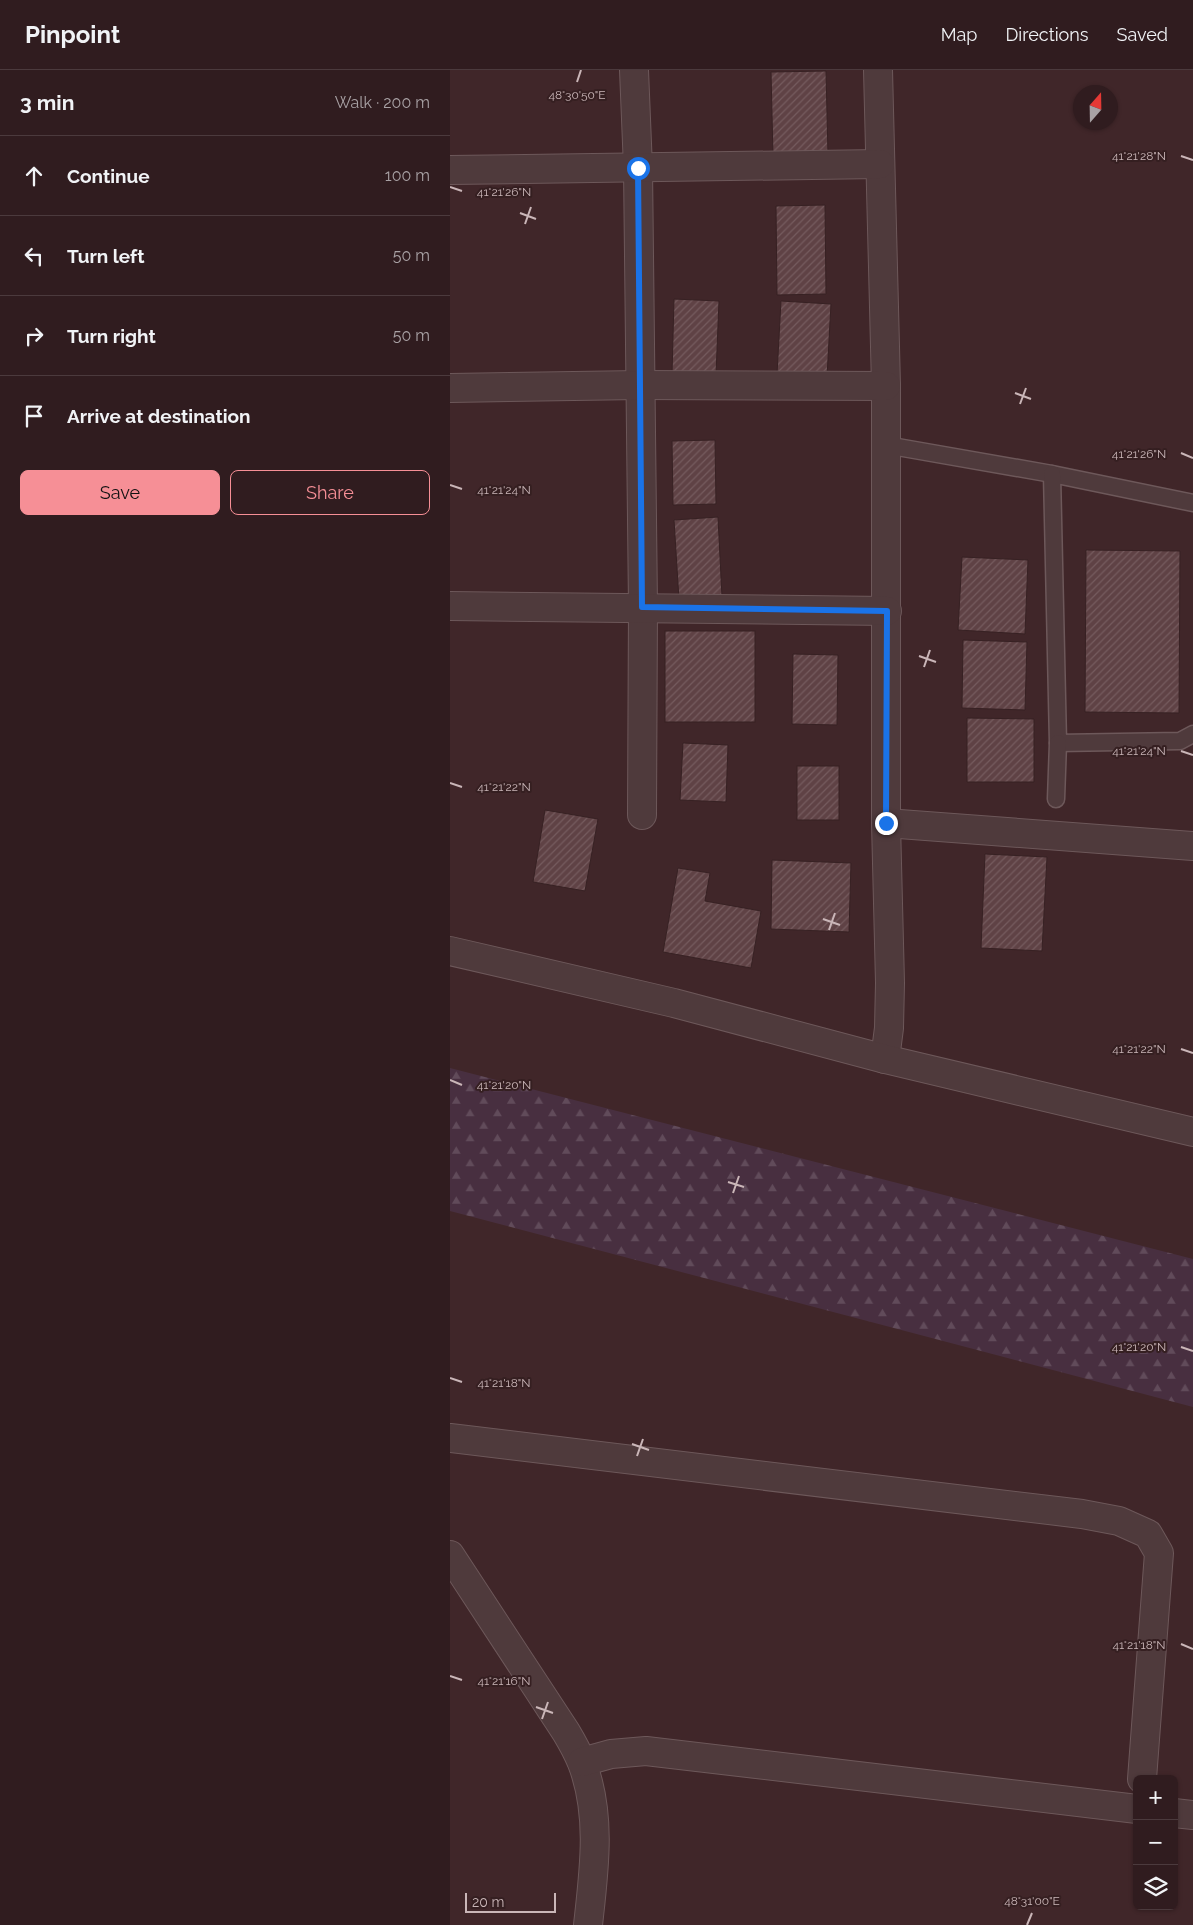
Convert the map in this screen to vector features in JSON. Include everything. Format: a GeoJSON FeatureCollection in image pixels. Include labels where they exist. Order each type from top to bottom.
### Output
{"type":"FeatureCollection","features":[{"type":"Feature","properties":{"kind":"street"},"geometry":{"type":"LineString","coordinates":[[634,70],[638,168],[642,815]]}},
{"type":"Feature","properties":{"kind":"street"},"geometry":{"type":"LineString","coordinates":[[878,70],[886,386],[886,823],[890,983],[889,1028],[885,1059]]}},
{"type":"Feature","properties":{"kind":"street"},"geometry":{"type":"LineString","coordinates":[[450,170],[880,164]]}},
{"type":"Feature","properties":{"kind":"street"},"geometry":{"type":"LineString","coordinates":[[450,388],[639,385],[886,386]]}},
{"type":"Feature","properties":{"kind":"street"},"geometry":{"type":"LineString","coordinates":[[450,606],[887,611]]}},
{"type":"Feature","properties":{"kind":"street"},"geometry":{"type":"LineString","coordinates":[[886,823],[1193,846]]}},
{"type":"Feature","properties":{"kind":"street"},"geometry":{"type":"LineString","coordinates":[[450,951],[674,1004],[885,1059],[1193,1132]]}},
{"type":"Feature","properties":{"kind":"street"},"geometry":{"type":"LineString","coordinates":[[450,1438],[1082,1514],[1119,1521],[1148,1534],[1159,1553],[1142,1775]]}},
{"type":"Feature","properties":{"kind":"street"},"geometry":{"type":"LineString","coordinates":[[450,1555],[566,1732],[582,1762],[592,1795],[595,1831],[588,1925]]}},
{"type":"Feature","properties":{"kind":"street"},"geometry":{"type":"LineString","coordinates":[[582,1762],[611,1754],[646,1751],[1133,1809]]}},
{"type":"Feature","properties":{"kind":"street"},"geometry":{"type":"LineString","coordinates":[[1178,1813],[1193,1815]]}},
{"type":"Feature","properties":{"kind":"lane"},"geometry":{"type":"LineString","coordinates":[[886,445],[1052,474],[1193,503]]}},
{"type":"Feature","properties":{"kind":"lane"},"geometry":{"type":"LineString","coordinates":[[1052,474],[1058,743],[1056,799]]}},
{"type":"Feature","properties":{"kind":"lane"},"geometry":{"type":"LineString","coordinates":[[1058,743],[1180,741],[1193,734]]}},
{"type":"Feature","properties":{"kind":"green space"},"geometry":{"type":"Polygon","coordinates":[[[450,1068],[1193,1259],[1193,1407],[450,1211],[450,1068]]]}},
{"type":"Feature","properties":{"kind":"building"},"geometry":{"type":"Polygon","coordinates":[[[826,71],[828,155],[773,157],[771,72],[826,71]]]}},
{"type":"Feature","properties":{"kind":"building"},"geometry":{"type":"Polygon","coordinates":[[[825,205],[826,294],[777,295],[776,206],[825,205]]]}},
{"type":"Feature","properties":{"kind":"building"},"geometry":{"type":"Polygon","coordinates":[[[674,299],[719,301],[716,375],[672,374],[674,299]]]}},
{"type":"Feature","properties":{"kind":"building"},"geometry":{"type":"Polygon","coordinates":[[[781,301],[831,304],[827,377],[777,374],[781,301]]]}},
{"type":"Feature","properties":{"kind":"building"},"geometry":{"type":"Polygon","coordinates":[[[715,440],[716,504],[673,505],[672,441],[715,440]]]}},
{"type":"Feature","properties":{"kind":"building"},"geometry":{"type":"Polygon","coordinates":[[[718,517],[722,597],[679,600],[674,520],[718,517]]]}},
{"type":"Feature","properties":{"kind":"building"},"geometry":{"type":"Polygon","coordinates":[[[1086,550],[1180,551],[1179,713],[1085,712],[1086,550]]]}},
{"type":"Feature","properties":{"kind":"building"},"geometry":{"type":"Polygon","coordinates":[[[962,557],[1028,560],[1025,634],[958,630],[962,557]]]}},
{"type":"Feature","properties":{"kind":"building"},"geometry":{"type":"Polygon","coordinates":[[[665,631],[755,631],[755,722],[665,722],[665,631]]]}},
{"type":"Feature","properties":{"kind":"building"},"geometry":{"type":"Polygon","coordinates":[[[963,640],[1027,642],[1025,710],[962,708],[963,640]]]}},
{"type":"Feature","properties":{"kind":"building"},"geometry":{"type":"Polygon","coordinates":[[[793,654],[838,655],[837,725],[792,724],[793,654]]]}},
{"type":"Feature","properties":{"kind":"building"},"geometry":{"type":"Polygon","coordinates":[[[967,718],[1034,719],[1034,782],[967,782],[967,718]]]}},
{"type":"Feature","properties":{"kind":"building"},"geometry":{"type":"Polygon","coordinates":[[[683,743],[728,745],[726,802],[680,800],[683,743]]]}},
{"type":"Feature","properties":{"kind":"building"},"geometry":{"type":"Polygon","coordinates":[[[797,766],[839,766],[839,820],[797,820],[797,766]]]}},
{"type":"Feature","properties":{"kind":"building"},"geometry":{"type":"Polygon","coordinates":[[[545,810],[598,819],[585,891],[533,882],[545,810]]]}},
{"type":"Feature","properties":{"kind":"building"},"geometry":{"type":"Polygon","coordinates":[[[985,854],[1047,857],[1042,951],[981,948],[985,854]]]}},
{"type":"Feature","properties":{"kind":"building"},"geometry":{"type":"Polygon","coordinates":[[[772,860],[851,863],[849,932],[771,929],[772,860]]]}},
{"type":"Feature","properties":{"kind":"building"},"geometry":{"type":"Polygon","coordinates":[[[678,868],[710,873],[705,901],[761,911],[751,968],[663,952],[678,868]]]}},
{"type":"Feature","properties":{"kind":"route"},"geometry":{"type":"LineString","coordinates":[[638,168],[642,607],[887,611],[886,823]]}}]}
